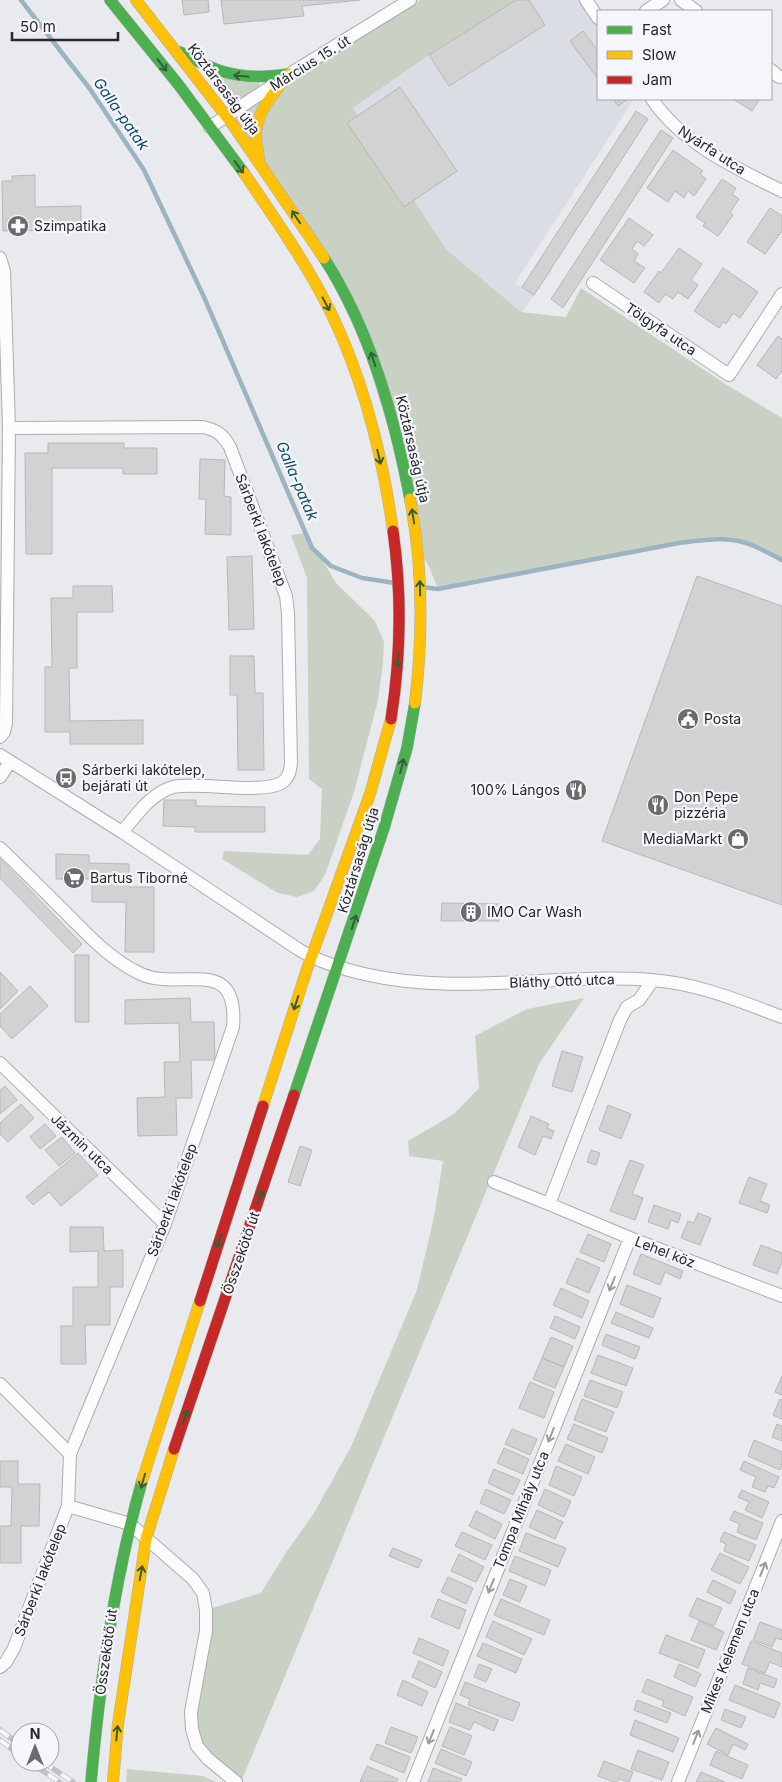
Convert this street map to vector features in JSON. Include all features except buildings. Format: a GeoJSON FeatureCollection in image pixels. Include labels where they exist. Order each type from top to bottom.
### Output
{"type":"FeatureCollection","features":[{"type":"Feature","properties":{"kind":"street","name":"Köztársaság útja"},"geometry":{"type":"LineString","coordinates":[[110,0],[210,127],[263,201],[307,269],[338,327],[356,376],[373,434],[389,502],[397,565],[399,640],[396,687],[383,749],[359,828],[311,957]]}},
{"type":"Feature","properties":{"kind":"street","name":"Köztársaság útja"},"geometry":{"type":"LineString","coordinates":[[136,0],[227,116],[320,251],[349,301],[369,348],[386,398],[403,462],[419,565],[420,666],[412,724],[397,784],[338,968]]}},
{"type":"Feature","properties":{"kind":"street","name":"Március 15. út"},"geometry":{"type":"LineString","coordinates":[[210,127],[289,74],[410,0]]}},
{"type":"Feature","properties":{"kind":"street"},"geometry":{"type":"LineString","coordinates":[[586,0],[597,16]]}},
{"type":"Feature","properties":{"kind":"street"},"geometry":{"type":"LineString","coordinates":[[648,10],[663,0]]}},
{"type":"Feature","properties":{"kind":"street"},"geometry":{"type":"LineString","coordinates":[[681,0],[695,10]]}},
{"type":"Feature","properties":{"kind":"street"},"geometry":{"type":"LineString","coordinates":[[175,48],[212,69],[230,75],[268,78],[289,74]]}},
{"type":"Feature","properties":{"kind":"street"},"geometry":{"type":"LineString","coordinates":[[259,162],[256,132],[260,117],[272,95],[289,74]]}},
{"type":"Feature","properties":{"kind":"street","name":"Nyárfa utca"},"geometry":{"type":"LineString","coordinates":[[653,100],[661,113],[690,138],[727,162],[782,190]]}},
{"type":"Feature","properties":{"kind":"street"},"geometry":{"type":"LineString","coordinates":[[0,258],[4,271],[9,428],[6,722],[4,732],[0,737]]}},
{"type":"Feature","properties":{"kind":"street","name":"Tölgyfa utca"},"geometry":{"type":"LineString","coordinates":[[593,283],[729,375],[782,294]]}},
{"type":"Feature","properties":{"kind":"street","name":"Sárberki lakótelep"},"geometry":{"type":"LineString","coordinates":[[9,428],[203,427],[215,430],[224,436],[230,447],[286,596],[291,753],[289,775],[283,782],[266,787],[175,787],[160,792],[150,800],[122,832]]}},
{"type":"Feature","properties":{"kind":"street"},"geometry":{"type":"LineString","coordinates":[[0,777],[5,758]]}},
{"type":"Feature","properties":{"kind":"street","name":"Bláthy Ottó utca"},"geometry":{"type":"LineString","coordinates":[[5,758],[122,832],[311,957],[338,968],[397,981],[442,984],[582,979],[653,980],[692,986],[726,996],[782,1017]]}},
{"type":"Feature","properties":{"kind":"street","name":"Sárberki lakótelep"},"geometry":{"type":"LineString","coordinates":[[0,848],[102,949],[128,968],[149,978],[169,980],[204,978],[217,982],[226,989],[232,1000],[234,1011],[233,1027],[165,1224],[70,1454],[68,1506],[14,1648],[6,1662],[0,1667]]}},
{"type":"Feature","properties":{"kind":"street","name":"Összekötő út"},"geometry":{"type":"LineString","coordinates":[[91,1782],[113,1609],[130,1524],[311,957]]}},
{"type":"Feature","properties":{"kind":"street","name":"Összekötő út"},"geometry":{"type":"LineString","coordinates":[[113,1782],[124,1676],[146,1539],[170,1459],[338,968]]}},
{"type":"Feature","properties":{"kind":"street"},"geometry":{"type":"LineString","coordinates":[[549,1204],[620,1020],[627,1007],[639,1000],[653,980]]}},
{"type":"Feature","properties":{"kind":"street","name":"Jázmin utca"},"geometry":{"type":"LineString","coordinates":[[0,1063],[165,1224]]}},
{"type":"Feature","properties":{"kind":"street","name":"Lehel köz"},"geometry":{"type":"LineString","coordinates":[[494,1182],[630,1238],[782,1296]]}},
{"type":"Feature","properties":{"kind":"street","name":"Tompa Mihály utca"},"geometry":{"type":"LineString","coordinates":[[413,1782],[630,1238]]}},
{"type":"Feature","properties":{"kind":"street"},"geometry":{"type":"LineString","coordinates":[[0,1384],[70,1454]]}},
{"type":"Feature","properties":{"kind":"street"},"geometry":{"type":"LineString","coordinates":[[68,1506],[130,1524],[193,1579],[203,1593],[206,1610],[206,1630],[191,1712],[192,1729],[197,1746],[206,1758],[236,1782]]}},
{"type":"Feature","properties":{"kind":"street","name":"Mikes Kelemen utca"},"geometry":{"type":"LineString","coordinates":[[678,1782],[782,1521]]}},
{"type":"Feature","properties":{"kind":"shaded area"},"geometry":{"type":"Polygon","coordinates":[[[420,0],[517,0],[429,55],[353,108],[447,250],[521,312],[566,317],[581,288],[727,385],[782,418],[782,563],[752,545],[713,539],[679,543],[438,589],[418,547],[410,498],[349,301],[227,116],[289,74],[420,0]]]}},
{"type":"Feature","properties":{"kind":"shaded area"},"geometry":{"type":"Polygon","coordinates":[[[517,0],[586,0],[597,16],[597,100],[633,100],[515,283],[528,291],[544,267],[552,271],[521,313],[447,250],[353,108],[429,55],[517,0]]]}},
{"type":"Feature","properties":{"kind":"shaded area"},"geometry":{"type":"Polygon","coordinates":[[[210,76],[259,83],[260,86],[232,105],[210,76]]]}},
{"type":"Feature","properties":{"kind":"shaded area"},"geometry":{"type":"Polygon","coordinates":[[[306,533],[336,583],[375,621],[384,642],[378,700],[354,792],[325,875],[314,891],[297,897],[278,893],[222,859],[224,851],[308,855],[320,839],[322,789],[309,779],[307,578],[291,535],[306,533]]]}},
{"type":"Feature","properties":{"kind":"shaded area"},"geometry":{"type":"Polygon","coordinates":[[[584,998],[539,1064],[241,1782],[222,1770],[192,1729],[206,1610],[261,1593],[285,1554],[314,1513],[351,1447],[417,1290],[434,1217],[443,1161],[409,1156],[408,1141],[454,1114],[479,1088],[475,1036],[527,1009],[584,998]]]}},
{"type":"Feature","properties":{"kind":"shaded area"},"geometry":{"type":"Polygon","coordinates":[[[127,1769],[203,1776],[216,1782],[126,1782],[127,1769]]]}},
{"type":"Feature","properties":{"kind":"waterway","name":"Galla-patak"},"geometry":{"type":"LineString","coordinates":[[21,0],[90,89],[144,170],[204,297],[312,548],[331,566],[362,578],[395,583]]}},
{"type":"Feature","properties":{"kind":"waterway","name":"Galla-patak"},"geometry":{"type":"LineString","coordinates":[[423,587],[438,589],[679,543],[707,540],[736,540],[761,549],[782,560]]}},
{"type":"Feature","properties":{"kind":"railway"},"geometry":{"type":"LineString","coordinates":[[0,1730],[10,1738]]}},
{"type":"Feature","properties":{"kind":"railway"},"geometry":{"type":"LineString","coordinates":[[0,1740],[10,1748]]}},
{"type":"Feature","properties":{"kind":"railway"},"geometry":{"type":"LineString","coordinates":[[44,1772],[59,1782]]}},
{"type":"Feature","properties":{"kind":"railway"},"geometry":{"type":"LineString","coordinates":[[58,1772],[73,1782]]}},
{"type":"Feature","properties":{"kind":"traffic: fast"},"geometry":{"type":"LineString","coordinates":[[110,0],[178,84],[244,173]]}},
{"type":"Feature","properties":{"kind":"traffic: fast"},"geometry":{"type":"LineString","coordinates":[[180,52],[228,73],[248,76],[289,74]]}},
{"type":"Feature","properties":{"kind":"traffic: fast"},"geometry":{"type":"LineString","coordinates":[[324,258],[355,314],[378,374],[404,467],[410,499]]}},
{"type":"Feature","properties":{"kind":"traffic: fast"},"geometry":{"type":"LineString","coordinates":[[294,1095],[384,828],[407,748],[415,703]]}},
{"type":"Feature","properties":{"kind":"traffic: fast"},"geometry":{"type":"LineString","coordinates":[[91,1782],[109,1630],[123,1555],[142,1481]]}},
{"type":"Feature","properties":{"kind":"traffic: slow"},"geometry":{"type":"LineString","coordinates":[[136,0],[233,125],[324,258]]}},
{"type":"Feature","properties":{"kind":"traffic: slow"},"geometry":{"type":"LineString","coordinates":[[259,159],[256,142],[257,124],[268,101],[289,74]]}},
{"type":"Feature","properties":{"kind":"traffic: slow"},"geometry":{"type":"LineString","coordinates":[[244,173],[291,242],[323,296],[354,367],[378,448],[393,531]]}},
{"type":"Feature","properties":{"kind":"traffic: slow"},"geometry":{"type":"LineString","coordinates":[[410,499],[417,550],[420,601],[418,678],[415,703]]}},
{"type":"Feature","properties":{"kind":"traffic: slow"},"geometry":{"type":"LineString","coordinates":[[263,1106],[307,969],[370,794],[391,719]]}},
{"type":"Feature","properties":{"kind":"traffic: slow"},"geometry":{"type":"LineString","coordinates":[[142,1481],[200,1301]]}},
{"type":"Feature","properties":{"kind":"traffic: slow"},"geometry":{"type":"LineString","coordinates":[[113,1782],[118,1724],[146,1539],[174,1449]]}},
{"type":"Feature","properties":{"kind":"traffic: jam"},"geometry":{"type":"LineString","coordinates":[[391,719],[397,672],[399,625],[398,578],[393,531]]}},
{"type":"Feature","properties":{"kind":"traffic: jam"},"geometry":{"type":"LineString","coordinates":[[174,1449],[294,1095]]}},
{"type":"Feature","properties":{"kind":"traffic: jam"},"geometry":{"type":"LineString","coordinates":[[200,1301],[263,1106]]}},
{"type":"Feature","properties":{"kind":"place","name":"Szimpatika"},"geometry":{"type":"Point","coordinates":[18,226]}},
{"type":"Feature","properties":{"kind":"place","name":"Posta"},"geometry":{"type":"Point","coordinates":[688,719]}},
{"type":"Feature","properties":{"kind":"place","name":"Sárberki lakótelep, bejárati út"},"geometry":{"type":"Point","coordinates":[66,778]}},
{"type":"Feature","properties":{"kind":"place","name":"100% Lángos"},"geometry":{"type":"Point","coordinates":[576,790]}},
{"type":"Feature","properties":{"kind":"place","name":"Don Pepe pizzéria"},"geometry":{"type":"Point","coordinates":[658,805]}},
{"type":"Feature","properties":{"kind":"place","name":"MediaMarkt"},"geometry":{"type":"Point","coordinates":[738,839]}},
{"type":"Feature","properties":{"kind":"place","name":"Bartus Tiborné"},"geometry":{"type":"Point","coordinates":[74,878]}},
{"type":"Feature","properties":{"kind":"place","name":"IMO Car Wash"},"geometry":{"type":"Point","coordinates":[471,912]}}]}
